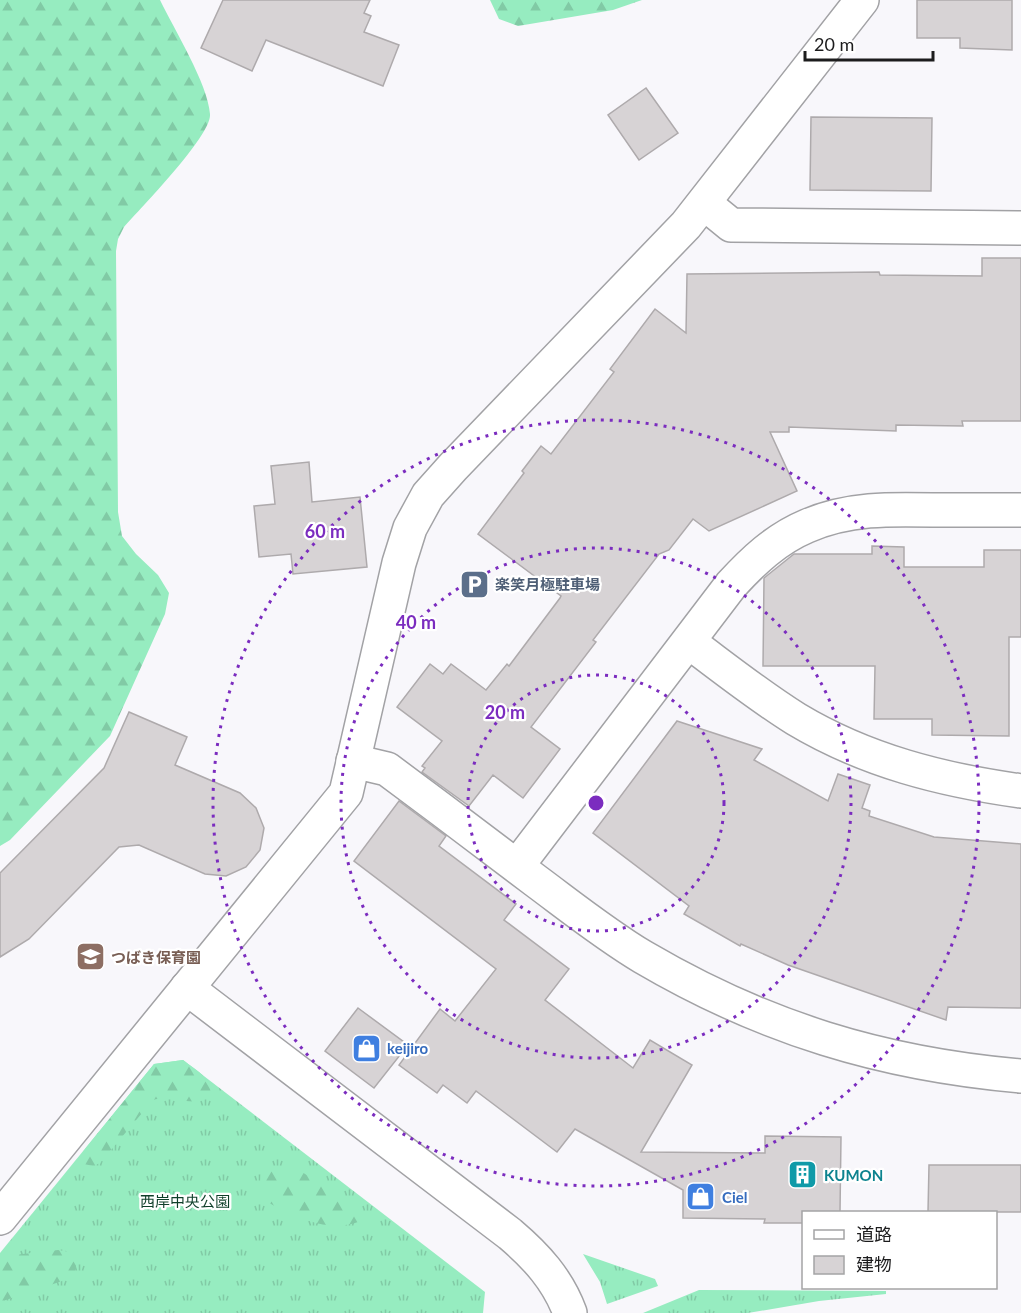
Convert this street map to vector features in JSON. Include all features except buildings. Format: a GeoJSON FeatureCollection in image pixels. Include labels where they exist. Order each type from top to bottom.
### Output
{"type":"FeatureCollection","features":[{"type":"Feature","properties":{"kind":"street"},"geometry":{"type":"LineString","coordinates":[[0,1218],[346,793],[399,563],[410,528],[428,495],[659,254],[704,203],[862,0]]}},
{"type":"Feature","properties":{"kind":"street"},"geometry":{"type":"LineString","coordinates":[[704,203],[731,225],[1021,228]]}},
{"type":"Feature","properties":{"kind":"street"},"geometry":{"type":"LineString","coordinates":[[517,867],[732,585],[753,562],[777,542],[805,526],[835,515],[866,510],[1021,510]]}},
{"type":"Feature","properties":{"kind":"street"},"geometry":{"type":"LineString","coordinates":[[689,642],[798,720],[851,747],[918,771],[963,783],[1021,791]]}},
{"type":"Feature","properties":{"kind":"street"},"geometry":{"type":"LineString","coordinates":[[353,761],[387,768],[592,923],[641,956],[692,985],[801,1032],[857,1049],[972,1072],[1021,1076]]}},
{"type":"Feature","properties":{"kind":"street"},"geometry":{"type":"LineString","coordinates":[[187,988],[510,1233],[532,1252],[550,1274],[565,1299],[570,1313]]}},
{"type":"Feature","properties":{"kind":"green space"},"geometry":{"type":"Polygon","coordinates":[[[0,0],[160,0],[197,72],[210,114],[208,124],[188,154],[124,227],[118,239],[116,251],[118,512],[122,536],[136,554],[158,575],[169,593],[165,614],[110,736],[10,840],[0,846],[0,0]]]}},
{"type":"Feature","properties":{"kind":"green space"},"geometry":{"type":"Polygon","coordinates":[[[490,0],[642,0],[613,10],[518,26],[499,19],[490,0]]]}},
{"type":"Feature","properties":{"kind":"green space","name":"西岸中央公園"},"geometry":{"type":"Polygon","coordinates":[[[183,1060],[485,1292],[483,1313],[0,1313],[0,1253],[154,1064],[183,1060]]]}},
{"type":"Feature","properties":{"kind":"green space"},"geometry":{"type":"Polygon","coordinates":[[[183,1060],[206,1079],[211,1095],[198,1101],[168,1098],[153,1100],[100,1163],[93,1166],[84,1164],[82,1157],[85,1149],[154,1064],[183,1060]]]}},
{"type":"Feature","properties":{"kind":"green space"},"geometry":{"type":"Polygon","coordinates":[[[285,1167],[302,1172],[356,1207],[361,1217],[358,1222],[339,1226],[320,1224],[270,1203],[262,1191],[261,1174],[266,1170],[285,1167]]]}},
{"type":"Feature","properties":{"kind":"green space"},"geometry":{"type":"Polygon","coordinates":[[[58,1250],[70,1252],[77,1261],[75,1272],[65,1280],[0,1302],[0,1260],[14,1255],[58,1250]]]}},
{"type":"Feature","properties":{"kind":"green space"},"geometry":{"type":"Polygon","coordinates":[[[583,1254],[655,1279],[658,1286],[607,1304],[600,1282],[583,1254]]]}},
{"type":"Feature","properties":{"kind":"green space"},"geometry":{"type":"Polygon","coordinates":[[[699,1290],[886,1291],[886,1294],[819,1301],[748,1313],[643,1313],[699,1290]]]}},
{"type":"Feature","properties":{"kind":"place","name":"楽笑月極駐車場"},"geometry":{"type":"Point","coordinates":[474,584]}},
{"type":"Feature","properties":{"kind":"place","name":"つばき保育園"},"geometry":{"type":"Point","coordinates":[90,957]}},
{"type":"Feature","properties":{"kind":"place","name":"keijiro"},"geometry":{"type":"Point","coordinates":[366,1048]}},
{"type":"Feature","properties":{"kind":"place","name":"KUMON"},"geometry":{"type":"Point","coordinates":[803,1175]}},
{"type":"Feature","properties":{"kind":"place","name":"Ciel"},"geometry":{"type":"Point","coordinates":[701,1197]}}]}
